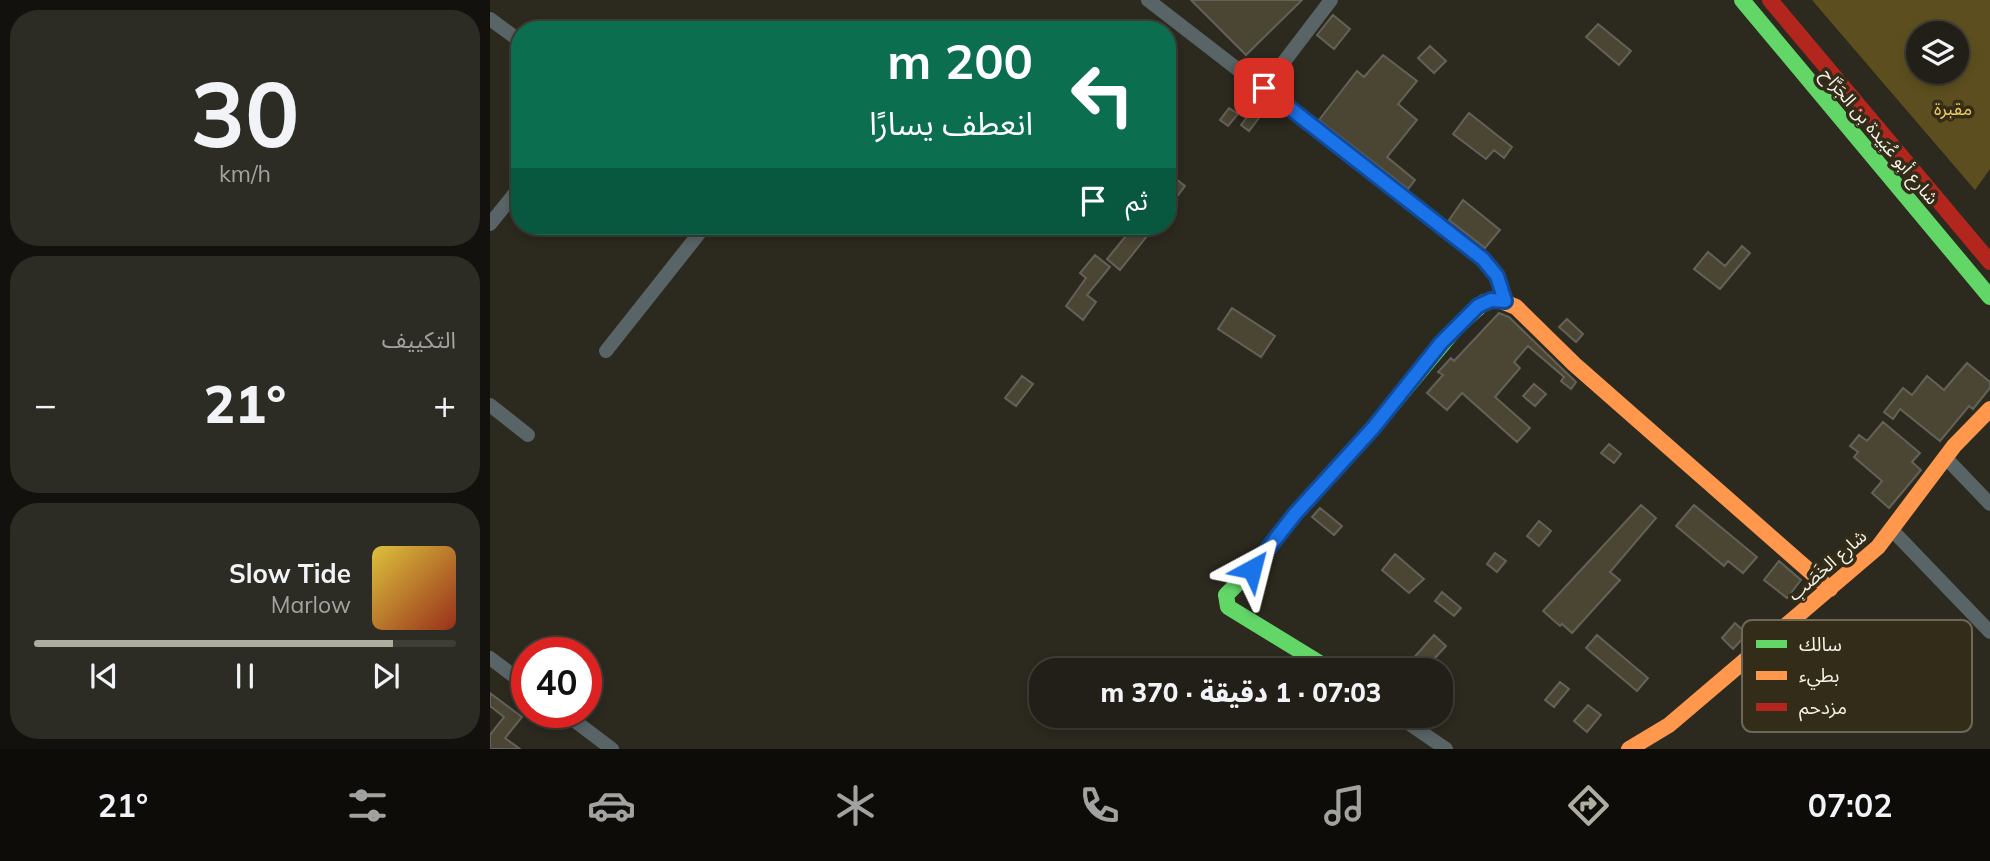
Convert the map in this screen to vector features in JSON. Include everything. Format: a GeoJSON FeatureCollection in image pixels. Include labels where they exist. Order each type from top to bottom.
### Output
{"type":"FeatureCollection","features":[{"type":"Feature","properties":{"kind":"street"},"geometry":{"type":"LineString","coordinates":[[1147,0],[1175,21]]}},
{"type":"Feature","properties":{"kind":"street"},"geometry":{"type":"LineString","coordinates":[[1264,88],[1331,0]]}},
{"type":"Feature","properties":{"kind":"street","name":"شارع أبو عُبَيدة بن الجَرَّاح"},"geometry":{"type":"LineString","coordinates":[[1742,0],[1990,297]]}},
{"type":"Feature","properties":{"kind":"street","name":"شارع أبو عُبَيدة بن الجَرَّاح"},"geometry":{"type":"LineString","coordinates":[[1770,0],[1990,262]]}},
{"type":"Feature","properties":{"kind":"street"},"geometry":{"type":"LineString","coordinates":[[490,19],[511,34]]}},
{"type":"Feature","properties":{"kind":"street"},"geometry":{"type":"LineString","coordinates":[[1176,22],[1483,259],[1497,276],[1505,301]]}},
{"type":"Feature","properties":{"kind":"street"},"geometry":{"type":"LineString","coordinates":[[490,225],[511,198]]}},
{"type":"Feature","properties":{"kind":"street"},"geometry":{"type":"LineString","coordinates":[[606,351],[698,235]]}},
{"type":"Feature","properties":{"kind":"street"},"geometry":{"type":"LineString","coordinates":[[1311,658],[1228,607],[1226,595],[1252,569],[1295,514],[1374,427],[1441,343],[1478,306],[1491,300],[1505,301],[1516,307],[1602,389],[1830,589]]}},
{"type":"Feature","properties":{"kind":"street"},"geometry":{"type":"LineString","coordinates":[[490,405],[528,435]]}},
{"type":"Feature","properties":{"kind":"street","name":"شارع الخَصَب"},"geometry":{"type":"LineString","coordinates":[[1794,620],[1893,531],[1945,457],[1990,409]]}},
{"type":"Feature","properties":{"kind":"street"},"geometry":{"type":"LineString","coordinates":[[1945,457],[1990,504]]}},
{"type":"Feature","properties":{"kind":"street"},"geometry":{"type":"LineString","coordinates":[[1893,531],[1990,632]]}},
{"type":"Feature","properties":{"kind":"street"},"geometry":{"type":"LineString","coordinates":[[490,658],[511,673]]}},
{"type":"Feature","properties":{"kind":"street","name":"شارع الخَصَب"},"geometry":{"type":"LineString","coordinates":[[1629,749],[1670,725],[1742,664]]}},
{"type":"Feature","properties":{"kind":"street"},"geometry":{"type":"LineString","coordinates":[[584,728],[612,749]]}},
{"type":"Feature","properties":{"kind":"street"},"geometry":{"type":"LineString","coordinates":[[1415,728],[1446,749]]}},
{"type":"Feature","properties":{"kind":"green space","name":"مقبرة"},"geometry":{"type":"Polygon","coordinates":[[[1812,0],[1990,0],[1990,169],[1975,190],[1812,0]]]}},
{"type":"Feature","properties":{"kind":"building"},"geometry":{"type":"Polygon","coordinates":[[[1191,0],[1302,0],[1246,55],[1191,0]]]}},
{"type":"Feature","properties":{"kind":"building"},"geometry":{"type":"Polygon","coordinates":[[[1333,15],[1350,29],[1334,49],[1317,35],[1333,15]]]}},
{"type":"Feature","properties":{"kind":"building"},"geometry":{"type":"Polygon","coordinates":[[[1598,24],[1631,51],[1619,65],[1586,37],[1598,24]]]}},
{"type":"Feature","properties":{"kind":"building"},"geometry":{"type":"Polygon","coordinates":[[[1430,46],[1446,61],[1434,73],[1418,58],[1430,46]]]}},
{"type":"Feature","properties":{"kind":"building"},"geometry":{"type":"Polygon","coordinates":[[[1383,55],[1417,81],[1398,104],[1417,120],[1387,157],[1415,180],[1408,189],[1319,120],[1357,71],[1364,77],[1383,55]]]}},
{"type":"Feature","properties":{"kind":"building"},"geometry":{"type":"Polygon","coordinates":[[[1229,108],[1238,114],[1228,126],[1220,120],[1229,108]]]}},
{"type":"Feature","properties":{"kind":"building"},"geometry":{"type":"Polygon","coordinates":[[[1254,108],[1262,114],[1249,131],[1241,125],[1254,108]]]}},
{"type":"Feature","properties":{"kind":"building"},"geometry":{"type":"Polygon","coordinates":[[[1469,113],[1512,147],[1504,158],[1494,150],[1486,159],[1453,134],[1469,113]]]}},
{"type":"Feature","properties":{"kind":"building"},"geometry":{"type":"Polygon","coordinates":[[[1176,179],[1185,186],[1176,198],[1176,179]]]}},
{"type":"Feature","properties":{"kind":"building"},"geometry":{"type":"Polygon","coordinates":[[[1463,200],[1500,230],[1485,248],[1449,220],[1463,200]]]}},
{"type":"Feature","properties":{"kind":"building"},"geometry":{"type":"Polygon","coordinates":[[[1127,235],[1148,235],[1120,270],[1107,259],[1127,235]]]}},
{"type":"Feature","properties":{"kind":"building"},"geometry":{"type":"Polygon","coordinates":[[[1742,246],[1750,253],[1720,289],[1694,269],[1708,252],[1725,266],[1742,246]]]}},
{"type":"Feature","properties":{"kind":"building"},"geometry":{"type":"Polygon","coordinates":[[[1095,255],[1110,267],[1087,295],[1096,302],[1083,320],[1066,306],[1086,278],[1080,273],[1095,255]]]}},
{"type":"Feature","properties":{"kind":"building"},"geometry":{"type":"Polygon","coordinates":[[[1232,308],[1275,336],[1261,357],[1218,329],[1232,308]]]}},
{"type":"Feature","properties":{"kind":"building"},"geometry":{"type":"Polygon","coordinates":[[[1499,313],[1509,317],[1576,382],[1571,389],[1561,381],[1564,377],[1528,346],[1514,362],[1520,368],[1495,397],[1530,428],[1517,442],[1462,393],[1447,410],[1427,393],[1443,375],[1438,372],[1451,358],[1454,361],[1499,313]]]}},
{"type":"Feature","properties":{"kind":"building"},"geometry":{"type":"Polygon","coordinates":[[[1567,319],[1583,334],[1576,342],[1559,327],[1567,319]]]}},
{"type":"Feature","properties":{"kind":"building"},"geometry":{"type":"Polygon","coordinates":[[[1967,363],[1990,382],[1990,388],[1973,409],[1969,406],[1940,441],[1900,409],[1893,419],[1884,412],[1903,388],[1912,395],[1927,376],[1944,390],[1967,363]]]}},
{"type":"Feature","properties":{"kind":"building"},"geometry":{"type":"Polygon","coordinates":[[[1022,376],[1033,384],[1016,406],[1005,398],[1022,376]]]}},
{"type":"Feature","properties":{"kind":"building"},"geometry":{"type":"Polygon","coordinates":[[[1534,384],[1546,394],[1535,406],[1523,396],[1534,384]]]}},
{"type":"Feature","properties":{"kind":"building"},"geometry":{"type":"Polygon","coordinates":[[[1883,422],[1920,453],[1912,462],[1921,470],[1889,508],[1872,493],[1882,481],[1854,457],[1858,452],[1850,446],[1859,435],[1867,441],[1883,422]]]}},
{"type":"Feature","properties":{"kind":"building"},"geometry":{"type":"Polygon","coordinates":[[[1609,444],[1621,454],[1614,463],[1601,453],[1609,444]]]}},
{"type":"Feature","properties":{"kind":"building"},"geometry":{"type":"Polygon","coordinates":[[[1641,505],[1656,518],[1610,572],[1620,580],[1572,633],[1562,624],[1560,626],[1543,611],[1641,505]]]}},
{"type":"Feature","properties":{"kind":"building"},"geometry":{"type":"Polygon","coordinates":[[[1694,505],[1757,557],[1743,573],[1728,561],[1724,566],[1676,526],[1694,505]]]}},
{"type":"Feature","properties":{"kind":"building"},"geometry":{"type":"Polygon","coordinates":[[[1320,508],[1342,526],[1334,535],[1312,517],[1320,508]]]}},
{"type":"Feature","properties":{"kind":"building"},"geometry":{"type":"Polygon","coordinates":[[[1539,521],[1551,531],[1539,546],[1527,536],[1539,521]]]}},
{"type":"Feature","properties":{"kind":"building"},"geometry":{"type":"Polygon","coordinates":[[[1495,553],[1506,561],[1497,572],[1487,564],[1495,553]]]}},
{"type":"Feature","properties":{"kind":"building"},"geometry":{"type":"Polygon","coordinates":[[[1395,554],[1424,579],[1409,593],[1382,570],[1395,554]]]}},
{"type":"Feature","properties":{"kind":"building"},"geometry":{"type":"Polygon","coordinates":[[[1779,561],[1801,580],[1787,598],[1764,580],[1779,561]]]}},
{"type":"Feature","properties":{"kind":"building"},"geometry":{"type":"Polygon","coordinates":[[[1442,592],[1461,608],[1454,616],[1435,601],[1442,592]]]}},
{"type":"Feature","properties":{"kind":"building"},"geometry":{"type":"Polygon","coordinates":[[[1735,623],[1742,629],[1742,639],[1733,649],[1722,638],[1735,623]]]}},
{"type":"Feature","properties":{"kind":"building"},"geometry":{"type":"Polygon","coordinates":[[[1434,635],[1446,646],[1435,658],[1414,658],[1434,635]]]}},
{"type":"Feature","properties":{"kind":"building"},"geometry":{"type":"Polygon","coordinates":[[[1597,635],[1648,678],[1637,691],[1586,648],[1597,635]]]}},
{"type":"Feature","properties":{"kind":"building"},"geometry":{"type":"Polygon","coordinates":[[[1560,682],[1569,689],[1554,707],[1545,700],[1560,682]]]}},
{"type":"Feature","properties":{"kind":"building"},"geometry":{"type":"Polygon","coordinates":[[[490,693],[511,709],[513,728],[505,738],[520,749],[490,749],[490,735],[504,717],[490,706],[490,693]]]}},
{"type":"Feature","properties":{"kind":"building"},"geometry":{"type":"Polygon","coordinates":[[[1588,705],[1601,715],[1587,732],[1574,721],[1588,705]]]}},
{"type":"Feature","properties":{"kind":"traffic: fast"},"geometry":{"type":"LineString","coordinates":[[1742,0],[1990,297]]}},
{"type":"Feature","properties":{"kind":"traffic: fast"},"geometry":{"type":"LineString","coordinates":[[1311,658],[1228,607],[1226,595],[1252,569],[1295,514],[1374,427],[1457,327],[1478,308]]}},
{"type":"Feature","properties":{"kind":"traffic: slow"},"geometry":{"type":"LineString","coordinates":[[1478,308],[1484,302],[1499,300],[1516,307],[1574,364],[1830,589]]}},
{"type":"Feature","properties":{"kind":"traffic: slow"},"geometry":{"type":"LineString","coordinates":[[1792,620],[1878,547],[1954,446],[1990,409]]}},
{"type":"Feature","properties":{"kind":"traffic: slow"},"geometry":{"type":"LineString","coordinates":[[1629,749],[1669,725],[1742,663]]}},
{"type":"Feature","properties":{"kind":"traffic: jam"},"geometry":{"type":"LineString","coordinates":[[1770,0],[1990,262]]}},
{"type":"Feature","properties":{"kind":"route"},"geometry":{"type":"LineString","coordinates":[[1252,569],[1295,514],[1374,427],[1441,343],[1484,302],[1505,301],[1497,276],[1483,259],[1264,88]]}}]}
